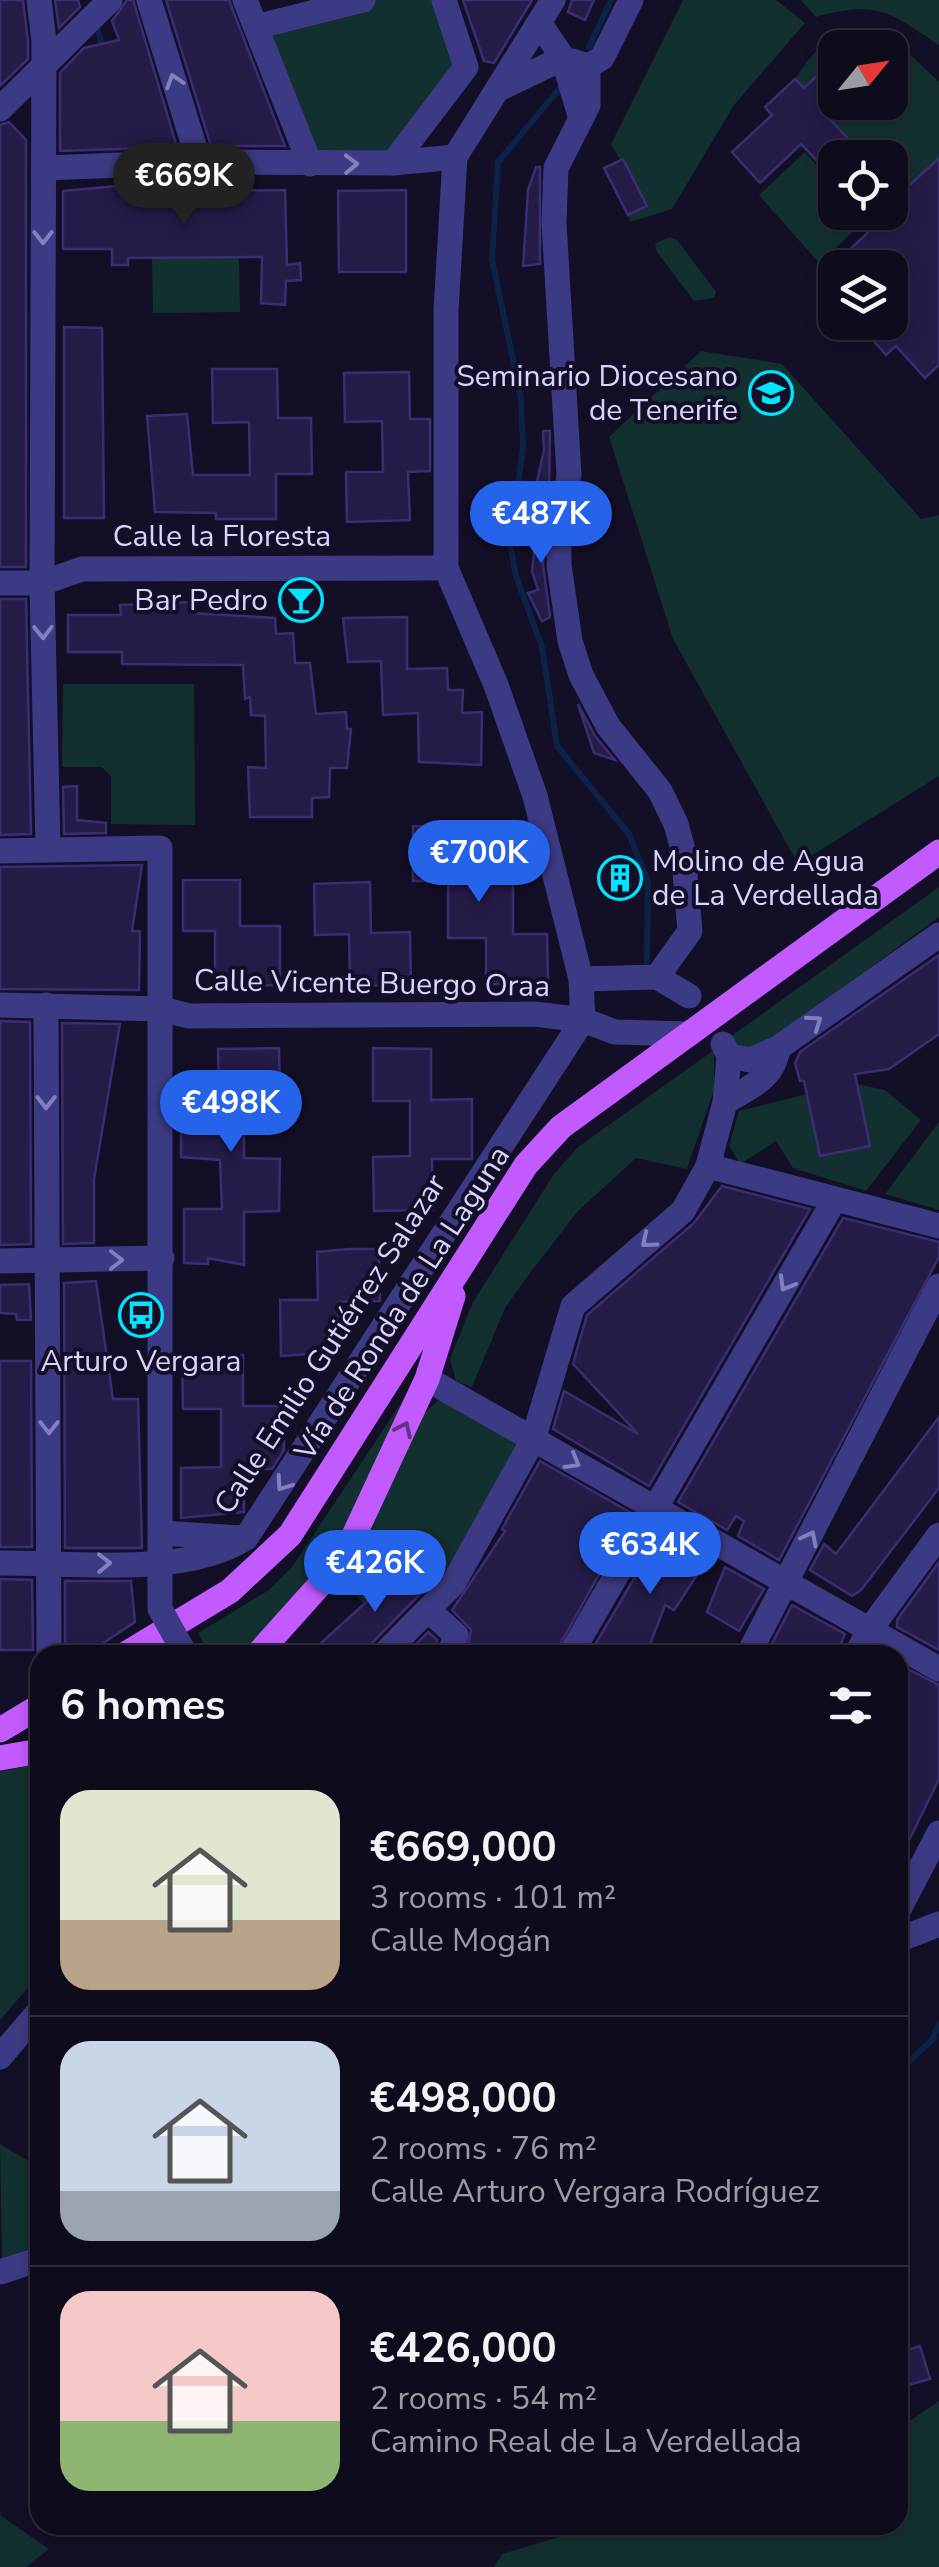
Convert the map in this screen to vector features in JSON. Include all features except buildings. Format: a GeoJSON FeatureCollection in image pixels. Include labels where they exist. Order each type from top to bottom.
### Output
{"type":"FeatureCollection","features":[{"type":"Feature","properties":{"kind":"main road","name":"Vía de Ronda de La Laguna"},"geometry":{"type":"LineString","coordinates":[[141,1645],[230,1591],[290,1535],[526,1165],[562,1127],[939,852]]}},
{"type":"Feature","properties":{"kind":"main road"},"geometry":{"type":"LineString","coordinates":[[266,1645],[343,1559],[428,1379],[467,1255]]}},
{"type":"Feature","properties":{"kind":"main road"},"geometry":{"type":"LineString","coordinates":[[0,1730],[30,1712]]}},
{"type":"Feature","properties":{"kind":"main road"},"geometry":{"type":"LineString","coordinates":[[0,1758],[30,1752]]}},
{"type":"Feature","properties":{"kind":"street"},"geometry":{"type":"LineString","coordinates":[[39,0],[44,168],[42,583],[48,850]]}},
{"type":"Feature","properties":{"kind":"street"},"geometry":{"type":"LineString","coordinates":[[149,0],[200,162]]}},
{"type":"Feature","properties":{"kind":"street"},"geometry":{"type":"LineString","coordinates":[[244,0],[310,164]]}},
{"type":"Feature","properties":{"kind":"street"},"geometry":{"type":"LineString","coordinates":[[256,27],[363,0]]}},
{"type":"Feature","properties":{"kind":"street"},"geometry":{"type":"LineString","coordinates":[[392,163],[466,67],[444,0]]}},
{"type":"Feature","properties":{"kind":"street"},"geometry":{"type":"LineString","coordinates":[[554,0],[455,157],[446,311],[446,568],[496,684],[535,796],[580,979],[583,1020]]}},
{"type":"Feature","properties":{"kind":"street"},"geometry":{"type":"LineString","coordinates":[[502,88],[576,62],[602,58],[631,0]]}},
{"type":"Feature","properties":{"kind":"street"},"geometry":{"type":"LineString","coordinates":[[0,109],[107,3]]}},
{"type":"Feature","properties":{"kind":"street"},"geometry":{"type":"LineString","coordinates":[[540,24],[576,62],[582,122],[556,168],[554,223],[570,475],[559,535],[559,565],[570,641],[582,675],[608,726],[660,792],[683,850],[690,930],[656,977]]}},
{"type":"Feature","properties":{"kind":"street"},"geometry":{"type":"LineString","coordinates":[[44,168],[200,162],[392,163],[455,157]]}},
{"type":"Feature","properties":{"kind":"street","name":"Calle la Floresta"},"geometry":{"type":"LineString","coordinates":[[0,583],[42,583],[82,569],[446,568]]}},
{"type":"Feature","properties":{"kind":"street"},"geometry":{"type":"LineString","coordinates":[[0,850],[160,848],[160,1608],[181,1645]]}},
{"type":"Feature","properties":{"kind":"street"},"geometry":{"type":"LineString","coordinates":[[393,1645],[453,1584],[533,1440],[573,1306],[683,1211],[708,1166],[725,1102],[726,1050],[750,1060],[778,1048],[939,935]]}},
{"type":"Feature","properties":{"kind":"street"},"geometry":{"type":"LineString","coordinates":[[580,979],[656,977],[690,996]]}},
{"type":"Feature","properties":{"kind":"street","name":"Calle Vicente Buergo Oraa"},"geometry":{"type":"LineString","coordinates":[[0,1005],[161,1009],[188,1016],[535,1014],[583,1020],[615,1032],[689,1034]]}},
{"type":"Feature","properties":{"kind":"street"},"geometry":{"type":"LineString","coordinates":[[46,1005],[50,1645]]}},
{"type":"Feature","properties":{"kind":"street","name":"Calle Emilio Gutiérrez Salazar"},"geometry":{"type":"LineString","coordinates":[[0,1563],[160,1565],[221,1551],[246,1538],[466,1194],[583,1020]]}},
{"type":"Feature","properties":{"kind":"street"},"geometry":{"type":"LineString","coordinates":[[725,1102],[776,1066],[778,1048]]}},
{"type":"Feature","properties":{"kind":"street"},"geometry":{"type":"LineString","coordinates":[[708,1166],[939,1226]]}},
{"type":"Feature","properties":{"kind":"street"},"geometry":{"type":"LineString","coordinates":[[466,1194],[467,1255]]}},
{"type":"Feature","properties":{"kind":"street"},"geometry":{"type":"LineString","coordinates":[[576,1645],[835,1199]]}},
{"type":"Feature","properties":{"kind":"street"},"geometry":{"type":"LineString","coordinates":[[0,1261],[162,1258]]}},
{"type":"Feature","properties":{"kind":"street"},"geometry":{"type":"LineString","coordinates":[[753,1645],[939,1286]]}},
{"type":"Feature","properties":{"kind":"street"},"geometry":{"type":"LineString","coordinates":[[428,1379],[785,1585],[862,1643],[939,1535]]}},
{"type":"Feature","properties":{"kind":"street"},"geometry":{"type":"LineString","coordinates":[[161,1534],[246,1538]]}},
{"type":"Feature","properties":{"kind":"street"},"geometry":{"type":"LineString","coordinates":[[428,1610],[456,1635],[452,1645]]}},
{"type":"Feature","properties":{"kind":"street"},"geometry":{"type":"LineString","coordinates":[[908,1659],[939,1670]]}},
{"type":"Feature","properties":{"kind":"street"},"geometry":{"type":"LineString","coordinates":[[908,1892],[939,1833]]}},
{"type":"Feature","properties":{"kind":"street"},"geometry":{"type":"LineString","coordinates":[[908,1936],[939,1924]]}},
{"type":"Feature","properties":{"kind":"street"},"geometry":{"type":"LineString","coordinates":[[0,2058],[30,2022]]}},
{"type":"Feature","properties":{"kind":"street"},"geometry":{"type":"LineString","coordinates":[[0,2272],[30,2262]]}},
{"type":"Feature","properties":{"kind":"green space"},"geometry":{"type":"Polygon","coordinates":[[[363,0],[444,0],[466,67],[393,163],[310,164],[256,27],[363,0]]]}},
{"type":"Feature","properties":{"kind":"green space"},"geometry":{"type":"Polygon","coordinates":[[[683,0],[776,0],[805,23],[734,105],[672,209],[630,222],[628,215],[646,205],[611,144],[683,0]]]}},
{"type":"Feature","properties":{"kind":"green space"},"geometry":{"type":"Polygon","coordinates":[[[801,0],[939,0],[939,45],[882,12],[854,10],[816,17],[801,0]]]}},
{"type":"Feature","properties":{"kind":"green space"},"geometry":{"type":"Polygon","coordinates":[[[818,50],[818,75],[804,88],[795,79],[818,50]]]}},
{"type":"Feature","properties":{"kind":"green space"},"geometry":{"type":"Polygon","coordinates":[[[908,52],[939,82],[939,158],[908,187],[908,140],[850,140],[831,120],[908,120],[908,52]]]}},
{"type":"Feature","properties":{"kind":"green space"},"geometry":{"type":"Polygon","coordinates":[[[805,152],[818,166],[818,230],[854,230],[834,250],[818,250],[818,262],[759,195],[805,152]]]}},
{"type":"Feature","properties":{"kind":"green space"},"geometry":{"type":"Polygon","coordinates":[[[669,237],[677,240],[716,292],[714,298],[694,301],[657,252],[655,244],[669,237]]]}},
{"type":"Feature","properties":{"kind":"green space"},"geometry":{"type":"Polygon","coordinates":[[[152,258],[239,258],[240,312],[153,313],[152,258]]]}},
{"type":"Feature","properties":{"kind":"green space"},"geometry":{"type":"Polygon","coordinates":[[[701,351],[782,364],[921,519],[939,515],[939,776],[798,864],[673,639],[609,437],[701,351]]]}},
{"type":"Feature","properties":{"kind":"green space"},"geometry":{"type":"Polygon","coordinates":[[[63,684],[194,684],[195,825],[111,824],[111,776],[102,767],[62,767],[63,684]]]}},
{"type":"Feature","properties":{"kind":"green space"},"geometry":{"type":"Polygon","coordinates":[[[939,887],[939,917],[757,1051],[744,1051],[730,1037],[939,887]]]}},
{"type":"Feature","properties":{"kind":"green space"},"geometry":{"type":"Polygon","coordinates":[[[714,1050],[714,1090],[687,1169],[636,1158],[578,1211],[505,1308],[472,1387],[456,1381],[450,1359],[473,1302],[554,1174],[578,1147],[714,1050]]]}},
{"type":"Feature","properties":{"kind":"green space"},"geometry":{"type":"Polygon","coordinates":[[[857,1084],[885,1090],[921,1120],[866,1191],[793,1168],[776,1141],[740,1164],[729,1145],[739,1111],[807,1094],[820,1156],[869,1146],[857,1084]]]}},
{"type":"Feature","properties":{"kind":"green space"},"geometry":{"type":"Polygon","coordinates":[[[939,1122],[939,1210],[885,1194],[939,1122]]]}},
{"type":"Feature","properties":{"kind":"green space"},"geometry":{"type":"Polygon","coordinates":[[[405,1397],[408,1403],[336,1551],[268,1632],[252,1645],[204,1645],[198,1633],[269,1590],[292,1567],[405,1397]]]}},
{"type":"Feature","properties":{"kind":"green space"},"geometry":{"type":"Polygon","coordinates":[[[439,1399],[520,1445],[463,1551],[434,1587],[410,1562],[384,1590],[379,1587],[363,1603],[345,1581],[422,1416],[439,1399]]]}},
{"type":"Feature","properties":{"kind":"green space"},"geometry":{"type":"Polygon","coordinates":[[[30,1765],[30,1986],[0,2020],[0,1772],[30,1765]]]}},
{"type":"Feature","properties":{"kind":"green space"},"geometry":{"type":"Polygon","coordinates":[[[0,2144],[30,2162],[30,2248],[2,2258],[0,2144]]]}},
{"type":"Feature","properties":{"kind":"green space"},"geometry":{"type":"Polygon","coordinates":[[[939,2401],[939,2567],[494,2567],[502,2554],[566,2535],[908,2535],[908,2422],[939,2401]]]}},
{"type":"Feature","properties":{"kind":"green space"},"geometry":{"type":"Polygon","coordinates":[[[0,2511],[1,2516],[49,2549],[26,2567],[0,2567],[0,2511]]]}},
{"type":"Feature","properties":{"kind":"waterway"},"geometry":{"type":"LineString","coordinates":[[589,47],[611,0]]}},
{"type":"Feature","properties":{"kind":"waterway"},"geometry":{"type":"LineString","coordinates":[[96,25],[104,51]]}},
{"type":"Feature","properties":{"kind":"waterway"},"geometry":{"type":"LineString","coordinates":[[560,88],[498,162],[492,260],[521,398],[523,448],[518,486],[508,506],[508,534],[516,576],[542,647],[557,746],[629,834],[648,882],[647,961]]}},
{"type":"Feature","properties":{"kind":"waterway"},"geometry":{"type":"LineString","coordinates":[[908,2063],[932,2040],[939,2024]]}},
{"type":"Feature","properties":{"kind":"place","name":"Seminario Diocesano de Tenerife"},"geometry":{"type":"Point","coordinates":[771,393]}},
{"type":"Feature","properties":{"kind":"place","name":"Bar Pedro"},"geometry":{"type":"Point","coordinates":[301,600]}},
{"type":"Feature","properties":{"kind":"place","name":"Molino de Agua de La Verdellada"},"geometry":{"type":"Point","coordinates":[620,878]}},
{"type":"Feature","properties":{"kind":"place","name":"Arturo Vergara"},"geometry":{"type":"Point","coordinates":[141,1315]}}]}
